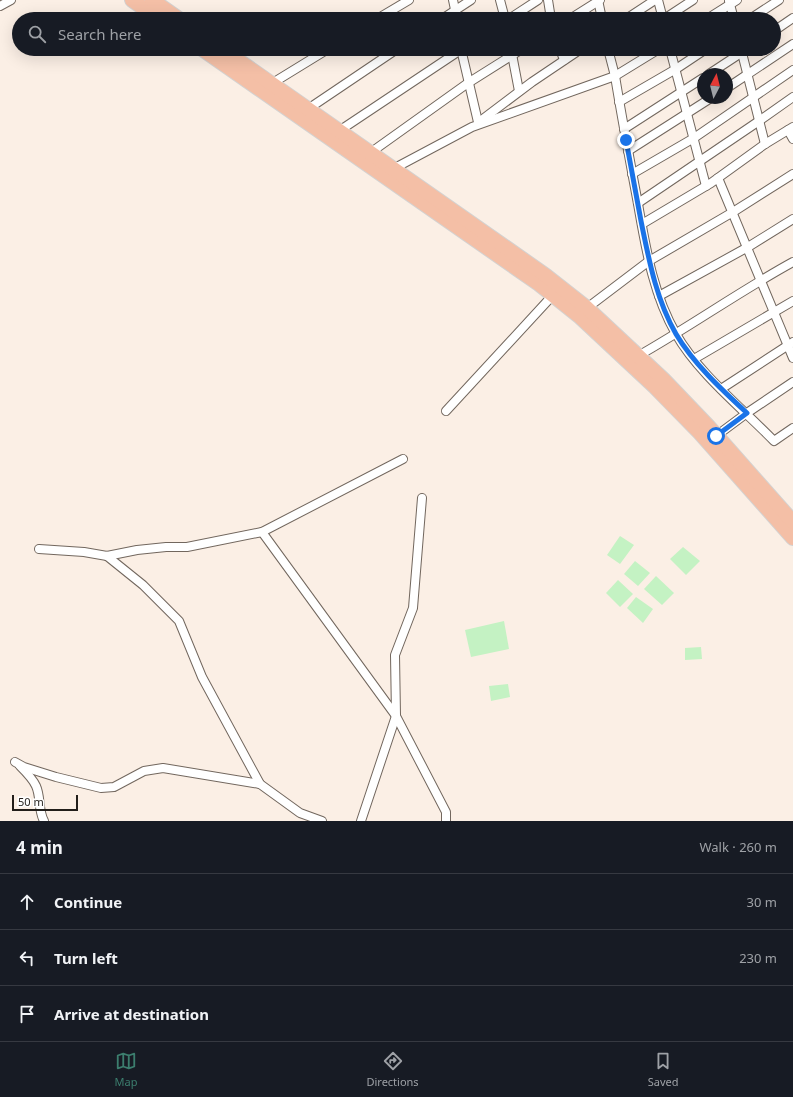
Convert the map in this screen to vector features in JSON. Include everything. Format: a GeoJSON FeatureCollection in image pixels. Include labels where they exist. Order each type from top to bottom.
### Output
{"type":"FeatureCollection","features":[{"type":"Feature","properties":{"kind":"highway"},"geometry":{"type":"LineString","coordinates":[[132,0],[149,12]]}},
{"type":"Feature","properties":{"kind":"highway"},"geometry":{"type":"LineString","coordinates":[[152,0],[169,12]]}},
{"type":"Feature","properties":{"kind":"highway"},"geometry":{"type":"LineString","coordinates":[[212,56],[552,295],[579,316],[655,387],[700,433],[793,538]]}},
{"type":"Feature","properties":{"kind":"highway"},"geometry":{"type":"LineString","coordinates":[[232,56],[546,275],[587,308],[663,379],[793,522]]}},
{"type":"Feature","properties":{"kind":"street"},"geometry":{"type":"LineString","coordinates":[[0,6],[11,0]]}},
{"type":"Feature","properties":{"kind":"street"},"geometry":{"type":"LineString","coordinates":[[389,12],[409,0]]}},
{"type":"Feature","properties":{"kind":"street"},"geometry":{"type":"LineString","coordinates":[[453,0],[455,10]]}},
{"type":"Feature","properties":{"kind":"street"},"geometry":{"type":"LineString","coordinates":[[452,12],[471,0]]}},
{"type":"Feature","properties":{"kind":"street"},"geometry":{"type":"LineString","coordinates":[[500,0],[503,12]]}},
{"type":"Feature","properties":{"kind":"street"},"geometry":{"type":"LineString","coordinates":[[520,12],[538,0]]}},
{"type":"Feature","properties":{"kind":"street"},"geometry":{"type":"LineString","coordinates":[[548,0],[550,12]]}},
{"type":"Feature","properties":{"kind":"street"},"geometry":{"type":"LineString","coordinates":[[581,12],[599,0],[601,12]]}},
{"type":"Feature","properties":{"kind":"street"},"geometry":{"type":"LineString","coordinates":[[637,12],[656,0],[660,12]]}},
{"type":"Feature","properties":{"kind":"street"},"geometry":{"type":"LineString","coordinates":[[674,12],[693,0]]}},
{"type":"Feature","properties":{"kind":"street"},"geometry":{"type":"LineString","coordinates":[[761,12],[779,0]]}},
{"type":"Feature","properties":{"kind":"street"},"geometry":{"type":"LineString","coordinates":[[717,12],[732,2],[733,12]]}},
{"type":"Feature","properties":{"kind":"street"},"geometry":{"type":"LineString","coordinates":[[781,26],[793,18]]}},
{"type":"Feature","properties":{"kind":"street"},"geometry":{"type":"LineString","coordinates":[[781,52],[793,44]]}},
{"type":"Feature","properties":{"kind":"street"},"geometry":{"type":"LineString","coordinates":[[271,84],[317,56]]}},
{"type":"Feature","properties":{"kind":"street"},"geometry":{"type":"LineString","coordinates":[[308,109],[387,56]]}},
{"type":"Feature","properties":{"kind":"street"},"geometry":{"type":"LineString","coordinates":[[339,131],[452,56]]}},
{"type":"Feature","properties":{"kind":"street"},"geometry":{"type":"LineString","coordinates":[[463,56],[475,125]]}},
{"type":"Feature","properties":{"kind":"street"},"geometry":{"type":"LineString","coordinates":[[370,153],[505,56]]}},
{"type":"Feature","properties":{"kind":"street"},"geometry":{"type":"LineString","coordinates":[[512,56],[519,92]]}},
{"type":"Feature","properties":{"kind":"street"},"geometry":{"type":"LineString","coordinates":[[563,56],[564,60]]}},
{"type":"Feature","properties":{"kind":"street"},"geometry":{"type":"LineString","coordinates":[[393,169],[475,125],[570,56]]}},
{"type":"Feature","properties":{"kind":"street"},"geometry":{"type":"LineString","coordinates":[[610,56],[615,76],[649,261],[658,296],[676,334],[694,359],[721,389],[774,440],[793,428]]}},
{"type":"Feature","properties":{"kind":"street"},"geometry":{"type":"LineString","coordinates":[[475,125],[615,76],[648,56]]}},
{"type":"Feature","properties":{"kind":"street"},"geometry":{"type":"LineString","coordinates":[[672,56],[706,186]]}},
{"type":"Feature","properties":{"kind":"street"},"geometry":{"type":"LineString","coordinates":[[619,102],[696,56]]}},
{"type":"Feature","properties":{"kind":"street"},"geometry":{"type":"LineString","coordinates":[[718,68],[735,56]]}},
{"type":"Feature","properties":{"kind":"street"},"geometry":{"type":"LineString","coordinates":[[745,56],[753,97],[765,144]]}},
{"type":"Feature","properties":{"kind":"street"},"geometry":{"type":"LineString","coordinates":[[733,84],[776,56]]}},
{"type":"Feature","properties":{"kind":"street"},"geometry":{"type":"LineString","coordinates":[[632,174],[694,138],[793,70]]}},
{"type":"Feature","properties":{"kind":"street"},"geometry":{"type":"LineString","coordinates":[[624,129],[697,82]]}},
{"type":"Feature","properties":{"kind":"street"},"geometry":{"type":"LineString","coordinates":[[638,203],[793,97]]}},
{"type":"Feature","properties":{"kind":"street"},"geometry":{"type":"LineString","coordinates":[[628,151],[701,104]]}},
{"type":"Feature","properties":{"kind":"street"},"geometry":{"type":"LineString","coordinates":[[642,224],[706,186],[765,144],[791,128],[793,139]]}},
{"type":"Feature","properties":{"kind":"street"},"geometry":{"type":"LineString","coordinates":[[587,308],[649,261],[733,212],[793,174]]}},
{"type":"Feature","properties":{"kind":"street"},"geometry":{"type":"LineString","coordinates":[[718,178],[748,246],[774,312],[790,344],[793,358]]}},
{"type":"Feature","properties":{"kind":"street"},"geometry":{"type":"LineString","coordinates":[[658,296],[793,219]]}},
{"type":"Feature","properties":{"kind":"street"},"geometry":{"type":"LineString","coordinates":[[638,356],[676,334],[761,280],[793,262]]}},
{"type":"Feature","properties":{"kind":"street"},"geometry":{"type":"LineString","coordinates":[[446,411],[552,295]]}},
{"type":"Feature","properties":{"kind":"street"},"geometry":{"type":"LineString","coordinates":[[694,359],[793,301]]}},
{"type":"Feature","properties":{"kind":"street"},"geometry":{"type":"LineString","coordinates":[[721,389],[790,344]]}},
{"type":"Feature","properties":{"kind":"street"},"geometry":{"type":"LineString","coordinates":[[716,436],[793,382]]}},
{"type":"Feature","properties":{"kind":"street"},"geometry":{"type":"LineString","coordinates":[[39,549],[84,552],[107,556],[137,550],[166,547],[187,547],[262,532],[403,459]]}},
{"type":"Feature","properties":{"kind":"street"},"geometry":{"type":"LineString","coordinates":[[361,821],[396,716],[395,655],[413,608],[422,498]]}},
{"type":"Feature","properties":{"kind":"street"},"geometry":{"type":"LineString","coordinates":[[262,532],[396,716],[446,812],[446,821]]}},
{"type":"Feature","properties":{"kind":"street"},"geometry":{"type":"LineString","coordinates":[[107,556],[143,585],[179,622],[202,677],[260,784],[300,813],[322,821]]}},
{"type":"Feature","properties":{"kind":"street"},"geometry":{"type":"LineString","coordinates":[[44,821],[41,816],[36,786],[26,772],[15,762],[24,767],[56,777],[101,788],[114,787],[144,771],[163,768],[260,784]]}},
{"type":"Feature","properties":{"kind":"green space"},"geometry":{"type":"Polygon","coordinates":[[[620,536],[634,545],[620,564],[607,555],[620,536]]]}},
{"type":"Feature","properties":{"kind":"green space"},"geometry":{"type":"Polygon","coordinates":[[[683,547],[700,561],[686,575],[670,559],[683,547]]]}},
{"type":"Feature","properties":{"kind":"green space"},"geometry":{"type":"Polygon","coordinates":[[[635,561],[650,573],[638,586],[624,574],[635,561]]]}},
{"type":"Feature","properties":{"kind":"green space"},"geometry":{"type":"Polygon","coordinates":[[[656,576],[674,593],[662,605],[644,589],[656,576]]]}},
{"type":"Feature","properties":{"kind":"green space"},"geometry":{"type":"Polygon","coordinates":[[[618,580],[633,594],[620,607],[606,593],[618,580]]]}},
{"type":"Feature","properties":{"kind":"green space"},"geometry":{"type":"Polygon","coordinates":[[[636,597],[653,609],[643,623],[627,608],[636,597]]]}},
{"type":"Feature","properties":{"kind":"green space"},"geometry":{"type":"Polygon","coordinates":[[[504,621],[509,649],[471,657],[465,630],[504,621]]]}},
{"type":"Feature","properties":{"kind":"green space"},"geometry":{"type":"Polygon","coordinates":[[[701,647],[702,659],[685,660],[685,648],[701,647]]]}},
{"type":"Feature","properties":{"kind":"green space"},"geometry":{"type":"Polygon","coordinates":[[[508,684],[510,697],[491,701],[489,686],[508,684]]]}},
{"type":"Feature","properties":{"kind":"route"},"geometry":{"type":"LineString","coordinates":[[626,140],[649,261],[658,296],[676,334],[694,359],[721,389],[747,413],[716,436]]}}]}
